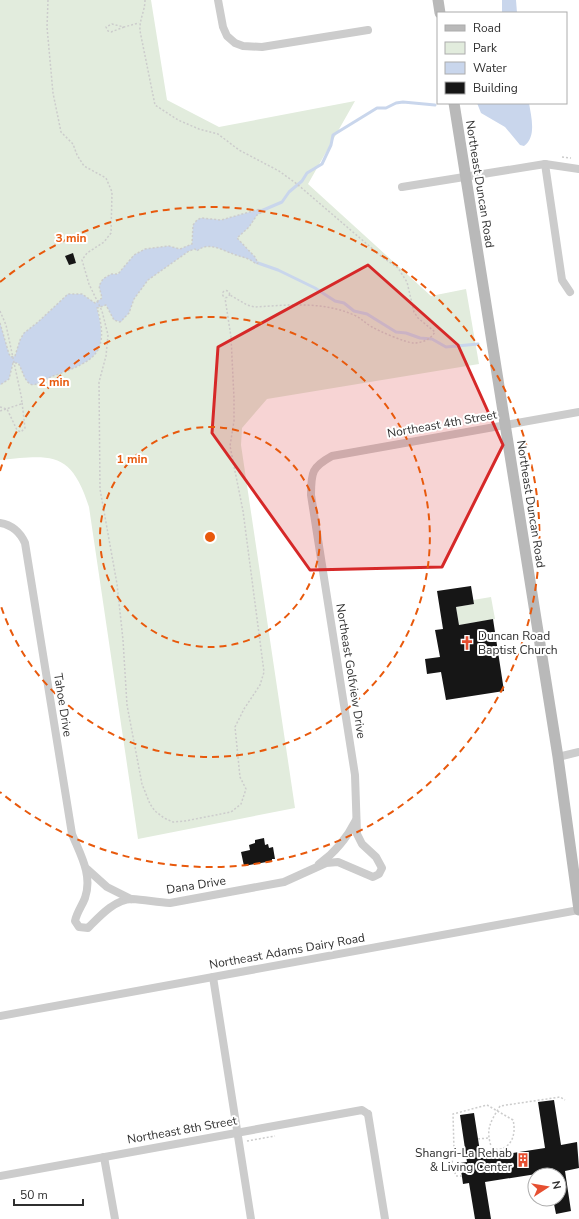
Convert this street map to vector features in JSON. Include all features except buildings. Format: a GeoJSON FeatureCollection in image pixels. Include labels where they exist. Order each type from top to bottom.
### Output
{"type":"FeatureCollection","features":[{"type":"Feature","properties":{"kind":"street"},"geometry":{"type":"LineString","coordinates":[[218,0],[222,27],[227,36],[234,43],[243,46],[262,47],[368,30]]}},
{"type":"Feature","properties":{"kind":"street"},"geometry":{"type":"LineString","coordinates":[[438,0],[440,12]]}},
{"type":"Feature","properties":{"kind":"street","name":"Northeast Duncan Road"},"geometry":{"type":"LineString","coordinates":[[454,104],[558,757],[579,910]]}},
{"type":"Feature","properties":{"kind":"street"},"geometry":{"type":"LineString","coordinates":[[545,164],[562,280],[570,292]]}},
{"type":"Feature","properties":{"kind":"street"},"geometry":{"type":"LineString","coordinates":[[402,187],[545,164],[579,169]]}},
{"type":"Feature","properties":{"kind":"street","name":"Northeast 4th Street"},"geometry":{"type":"LineString","coordinates":[[314,470],[319,463],[332,456],[579,412]]}},
{"type":"Feature","properties":{"kind":"street","name":"Northeast Golfview Drive"},"geometry":{"type":"LineString","coordinates":[[314,470],[311,477],[311,495],[355,775],[357,796],[357,834],[362,844],[376,857],[382,868]]}},
{"type":"Feature","properties":{"kind":"street","name":"Tahoe Drive"},"geometry":{"type":"LineString","coordinates":[[0,524],[14,528],[21,535],[25,543],[72,834],[87,869],[85,897],[75,921],[79,927],[88,928],[108,910],[119,903],[131,899]]}},
{"type":"Feature","properties":{"kind":"street"},"geometry":{"type":"LineString","coordinates":[[558,757],[579,752]]}},
{"type":"Feature","properties":{"kind":"street","name":"Dana Drive"},"geometry":{"type":"LineString","coordinates":[[312,869],[332,854],[341,844],[356,820]]}},
{"type":"Feature","properties":{"kind":"street","name":"Dana Drive"},"geometry":{"type":"LineString","coordinates":[[131,899],[151,902],[185,900],[284,882],[326,863],[338,862],[373,877],[379,874],[382,868]]}},
{"type":"Feature","properties":{"kind":"street","name":"Tahoe Drive"},"geometry":{"type":"LineString","coordinates":[[87,869],[107,887],[131,899]]}},
{"type":"Feature","properties":{"kind":"street","name":"Northeast Adams Dairy Road"},"geometry":{"type":"LineString","coordinates":[[0,1016],[579,910]]}},
{"type":"Feature","properties":{"kind":"street"},"geometry":{"type":"LineString","coordinates":[[213,977],[251,1219]]}},
{"type":"Feature","properties":{"kind":"street","name":"Northeast 8th Street"},"geometry":{"type":"LineString","coordinates":[[0,1176],[362,1110],[370,1113],[385,1219]]}},
{"type":"Feature","properties":{"kind":"street"},"geometry":{"type":"LineString","coordinates":[[104,1157],[115,1219]]}},
{"type":"Feature","properties":{"kind":"path"},"geometry":{"type":"LineString","coordinates":[[48,0],[47,27],[53,93],[61,132],[72,144],[84,166],[102,175],[111,187],[113,225],[111,233],[104,242],[87,254],[82,260],[89,284],[98,301],[107,326],[108,339],[99,382],[100,489],[117,584],[123,640],[127,705],[139,775],[146,795],[150,804],[160,815],[168,820],[179,822],[231,812],[238,808],[243,801],[246,789],[240,777],[235,727],[244,709],[260,685],[264,672],[244,511],[230,446],[234,421],[234,398],[231,337],[226,298],[222,295],[224,291],[229,292],[230,295],[247,305],[255,307],[303,304],[337,310],[354,315],[371,326],[409,342],[424,341],[433,336],[434,330],[418,318],[414,312],[407,282],[398,268],[382,257],[297,184],[279,171],[239,150],[218,134],[184,123],[157,107],[153,99],[140,28],[145,0]]}},
{"type":"Feature","properties":{"kind":"path"},"geometry":{"type":"LineString","coordinates":[[124,27],[112,24],[106,27],[108,31],[111,32],[140,23]]}},
{"type":"Feature","properties":{"kind":"path"},"geometry":{"type":"LineString","coordinates":[[135,25],[140,28]]}},
{"type":"Feature","properties":{"kind":"path"},"geometry":{"type":"LineString","coordinates":[[13,356],[16,355],[18,344],[24,333],[68,294],[82,294],[95,303],[102,298],[99,286],[103,279],[120,272],[137,252],[164,246],[180,249],[192,244],[193,225],[196,220],[201,218],[220,220],[260,209],[262,212],[257,215],[251,224],[237,238],[255,257],[258,263],[256,264],[250,259],[246,259],[214,247],[202,248],[198,251],[193,249],[148,280],[134,299],[129,313],[120,322],[114,320],[106,305],[100,306]]}},
{"type":"Feature","properties":{"kind":"path"},"geometry":{"type":"LineString","coordinates":[[226,298],[230,295]]}},
{"type":"Feature","properties":{"kind":"path"},"geometry":{"type":"LineString","coordinates":[[15,362],[18,363],[26,380],[31,385],[76,368],[97,353],[100,347],[102,330],[97,308],[100,306]]}},
{"type":"Feature","properties":{"kind":"path"},"geometry":{"type":"LineString","coordinates":[[0,311],[6,325],[15,362],[22,400],[24,423],[23,431],[20,432],[17,430],[7,409],[0,407]]}},
{"type":"Feature","properties":{"kind":"path"},"geometry":{"type":"LineString","coordinates":[[0,323],[9,354],[13,356]]}},
{"type":"Feature","properties":{"kind":"path"},"geometry":{"type":"LineString","coordinates":[[0,385],[9,379],[12,374],[12,364],[15,362]]}},
{"type":"Feature","properties":{"kind":"path"},"geometry":{"type":"LineString","coordinates":[[0,411],[21,404],[22,400]]}},
{"type":"Feature","properties":{"kind":"path"},"geometry":{"type":"LineString","coordinates":[[489,1157],[492,1149],[488,1138],[490,1120],[500,1106],[560,1097],[565,1100]]}},
{"type":"Feature","properties":{"kind":"path"},"geometry":{"type":"LineString","coordinates":[[462,1176],[456,1176],[452,1164],[454,1150],[453,1114],[487,1105],[513,1120],[516,1129],[508,1146],[499,1150],[492,1149]]}},
{"type":"Feature","properties":{"kind":"path"},"geometry":{"type":"LineString","coordinates":[[478,1139],[488,1138]]}},
{"type":"Feature","properties":{"kind":"highlighted area"},"geometry":{"type":"Polygon","coordinates":[[[368,265],[458,345],[503,445],[442,567],[310,570],[212,433],[218,347],[368,265]]]}},
{"type":"Feature","properties":{"kind":"green space"},"geometry":{"type":"Polygon","coordinates":[[[0,0],[151,0],[167,100],[219,127],[355,101],[308,184],[431,296],[466,289],[479,364],[267,399],[242,428],[241,445],[295,808],[138,839],[89,507],[75,475],[67,466],[46,458],[33,457],[0,460],[0,0]]]}},
{"type":"Feature","properties":{"kind":"green space"},"geometry":{"type":"Polygon","coordinates":[[[491,597],[495,619],[459,625],[456,607],[474,604],[473,600],[491,597]]]}},
{"type":"Feature","properties":{"kind":"water"},"geometry":{"type":"Polygon","coordinates":[[[502,0],[516,0],[517,12],[502,12],[502,0]]]}},
{"type":"Feature","properties":{"kind":"water"},"geometry":{"type":"Polygon","coordinates":[[[477,104],[529,104],[532,120],[531,137],[524,146],[520,145],[505,127],[481,113],[477,104]]]}},
{"type":"Feature","properties":{"kind":"water"},"geometry":{"type":"Polygon","coordinates":[[[260,209],[262,212],[257,215],[249,227],[237,238],[255,257],[258,263],[256,264],[248,259],[210,246],[201,248],[197,251],[195,249],[189,251],[148,280],[134,299],[129,313],[121,322],[114,320],[106,305],[97,308],[101,335],[100,345],[96,353],[90,359],[81,365],[33,385],[28,382],[18,363],[13,363],[9,379],[0,385],[0,323],[9,354],[11,357],[15,356],[24,333],[68,294],[82,294],[95,303],[102,298],[99,286],[103,279],[111,274],[118,274],[134,255],[145,249],[169,246],[180,249],[192,244],[193,225],[201,218],[221,220],[260,209]]]}},
{"type":"Feature","properties":{"kind":"waterway"},"geometry":{"type":"LineString","coordinates":[[261,211],[282,202],[289,192],[302,181],[307,173],[322,164],[331,145],[333,135],[377,108],[386,108],[396,103],[403,102],[435,105]]}},
{"type":"Feature","properties":{"kind":"waterway"},"geometry":{"type":"LineString","coordinates":[[258,263],[278,270],[315,288],[335,301],[344,303],[354,311],[367,314],[396,332],[406,333],[420,338],[432,339],[446,347],[478,344]]}},
{"type":"Feature","properties":{"kind":"place","name":"Duncan Road Baptist Church"},"geometry":{"type":"Point","coordinates":[467,643]}},
{"type":"Feature","properties":{"kind":"place","name":"Shangri-La Rehab & Living Center"},"geometry":{"type":"Point","coordinates":[523,1160]}}]}
